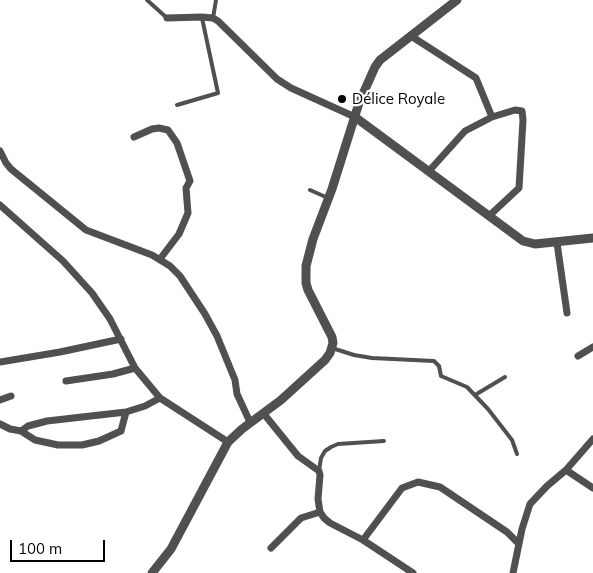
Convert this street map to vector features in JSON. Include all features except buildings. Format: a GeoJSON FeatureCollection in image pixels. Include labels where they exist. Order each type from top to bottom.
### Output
{"type":"FeatureCollection","features":[{"type":"Feature","properties":{"kind":"street"},"geometry":{"type":"LineString","coordinates":[[152,573],[171,549],[228,442],[250,422],[264,414],[325,360],[332,348],[332,338],[308,290],[305,274],[313,240],[355,117],[375,67],[387,54],[456,0]]}},
{"type":"Feature","properties":{"kind":"street"},"geometry":{"type":"LineString","coordinates":[[167,18],[202,17],[213,18],[218,21],[277,79],[291,88],[355,117],[523,241],[535,244],[593,238]]}},
{"type":"Feature","properties":{"kind":"street"},"geometry":{"type":"LineString","coordinates":[[410,36],[476,78],[492,117]]}},
{"type":"Feature","properties":{"kind":"street"},"geometry":{"type":"LineString","coordinates":[[429,171],[465,131],[492,117],[519,110],[523,113],[524,120],[519,188],[490,215]]}},
{"type":"Feature","properties":{"kind":"street"},"geometry":{"type":"LineString","coordinates":[[134,137],[152,129],[168,130],[178,143],[190,181],[186,188],[188,214],[178,234],[160,260]]}},
{"type":"Feature","properties":{"kind":"street"},"geometry":{"type":"LineString","coordinates":[[0,151],[6,163],[12,169],[86,230],[160,260],[170,266],[180,276],[205,314],[222,348],[235,380],[237,394],[250,422]]}},
{"type":"Feature","properties":{"kind":"street"},"geometry":{"type":"LineString","coordinates":[[0,205],[63,261],[80,279],[102,306],[135,368],[160,398],[228,442]]}},
{"type":"Feature","properties":{"kind":"street"},"geometry":{"type":"LineString","coordinates":[[557,242],[567,313]]}},
{"type":"Feature","properties":{"kind":"street"},"geometry":{"type":"LineString","coordinates":[[0,362],[121,339]]}},
{"type":"Feature","properties":{"kind":"street"},"geometry":{"type":"LineString","coordinates":[[578,356],[593,347]]}},
{"type":"Feature","properties":{"kind":"street"},"geometry":{"type":"LineString","coordinates":[[66,381],[113,374],[135,368]]}},
{"type":"Feature","properties":{"kind":"street"},"geometry":{"type":"LineString","coordinates":[[0,400],[11,396]]}},
{"type":"Feature","properties":{"kind":"street"},"geometry":{"type":"LineString","coordinates":[[21,431],[28,426],[47,421],[126,412],[145,406],[160,398]]}},
{"type":"Feature","properties":{"kind":"street"},"geometry":{"type":"LineString","coordinates":[[0,424],[10,429],[21,431],[35,440],[49,443],[82,445],[99,441],[121,430],[126,412]]}},
{"type":"Feature","properties":{"kind":"street"},"geometry":{"type":"LineString","coordinates":[[264,414],[298,456],[319,471],[318,499],[320,512],[330,523],[363,540],[413,573]]}},
{"type":"Feature","properties":{"kind":"street"},"geometry":{"type":"LineString","coordinates":[[513,573],[518,543],[530,504],[566,470],[593,438]]}},
{"type":"Feature","properties":{"kind":"street"},"geometry":{"type":"LineString","coordinates":[[566,470],[593,488]]}},
{"type":"Feature","properties":{"kind":"street"},"geometry":{"type":"LineString","coordinates":[[363,540],[402,488],[418,482],[440,487],[507,532],[518,543]]}},
{"type":"Feature","properties":{"kind":"street"},"geometry":{"type":"LineString","coordinates":[[271,548],[301,518],[320,512]]}},
{"type":"Feature","properties":{"kind":"lane"},"geometry":{"type":"LineString","coordinates":[[146,0],[167,18]]}},
{"type":"Feature","properties":{"kind":"lane"},"geometry":{"type":"LineString","coordinates":[[213,18],[216,0]]}},
{"type":"Feature","properties":{"kind":"lane"},"geometry":{"type":"LineString","coordinates":[[177,105],[218,93],[202,17]]}},
{"type":"Feature","properties":{"kind":"lane"},"geometry":{"type":"LineString","coordinates":[[310,190],[328,198]]}},
{"type":"Feature","properties":{"kind":"lane"},"geometry":{"type":"LineString","coordinates":[[332,348],[372,358],[434,361],[439,366],[441,376],[467,387],[512,440],[517,454]]}},
{"type":"Feature","properties":{"kind":"lane"},"geometry":{"type":"LineString","coordinates":[[474,395],[505,377]]}},
{"type":"Feature","properties":{"kind":"lane"},"geometry":{"type":"LineString","coordinates":[[319,471],[321,458],[325,450],[331,447],[338,444],[384,442]]}},
{"type":"Feature","properties":{"kind":"place","name":"Délice Royale"},"geometry":{"type":"Point","coordinates":[342,99]}}]}
